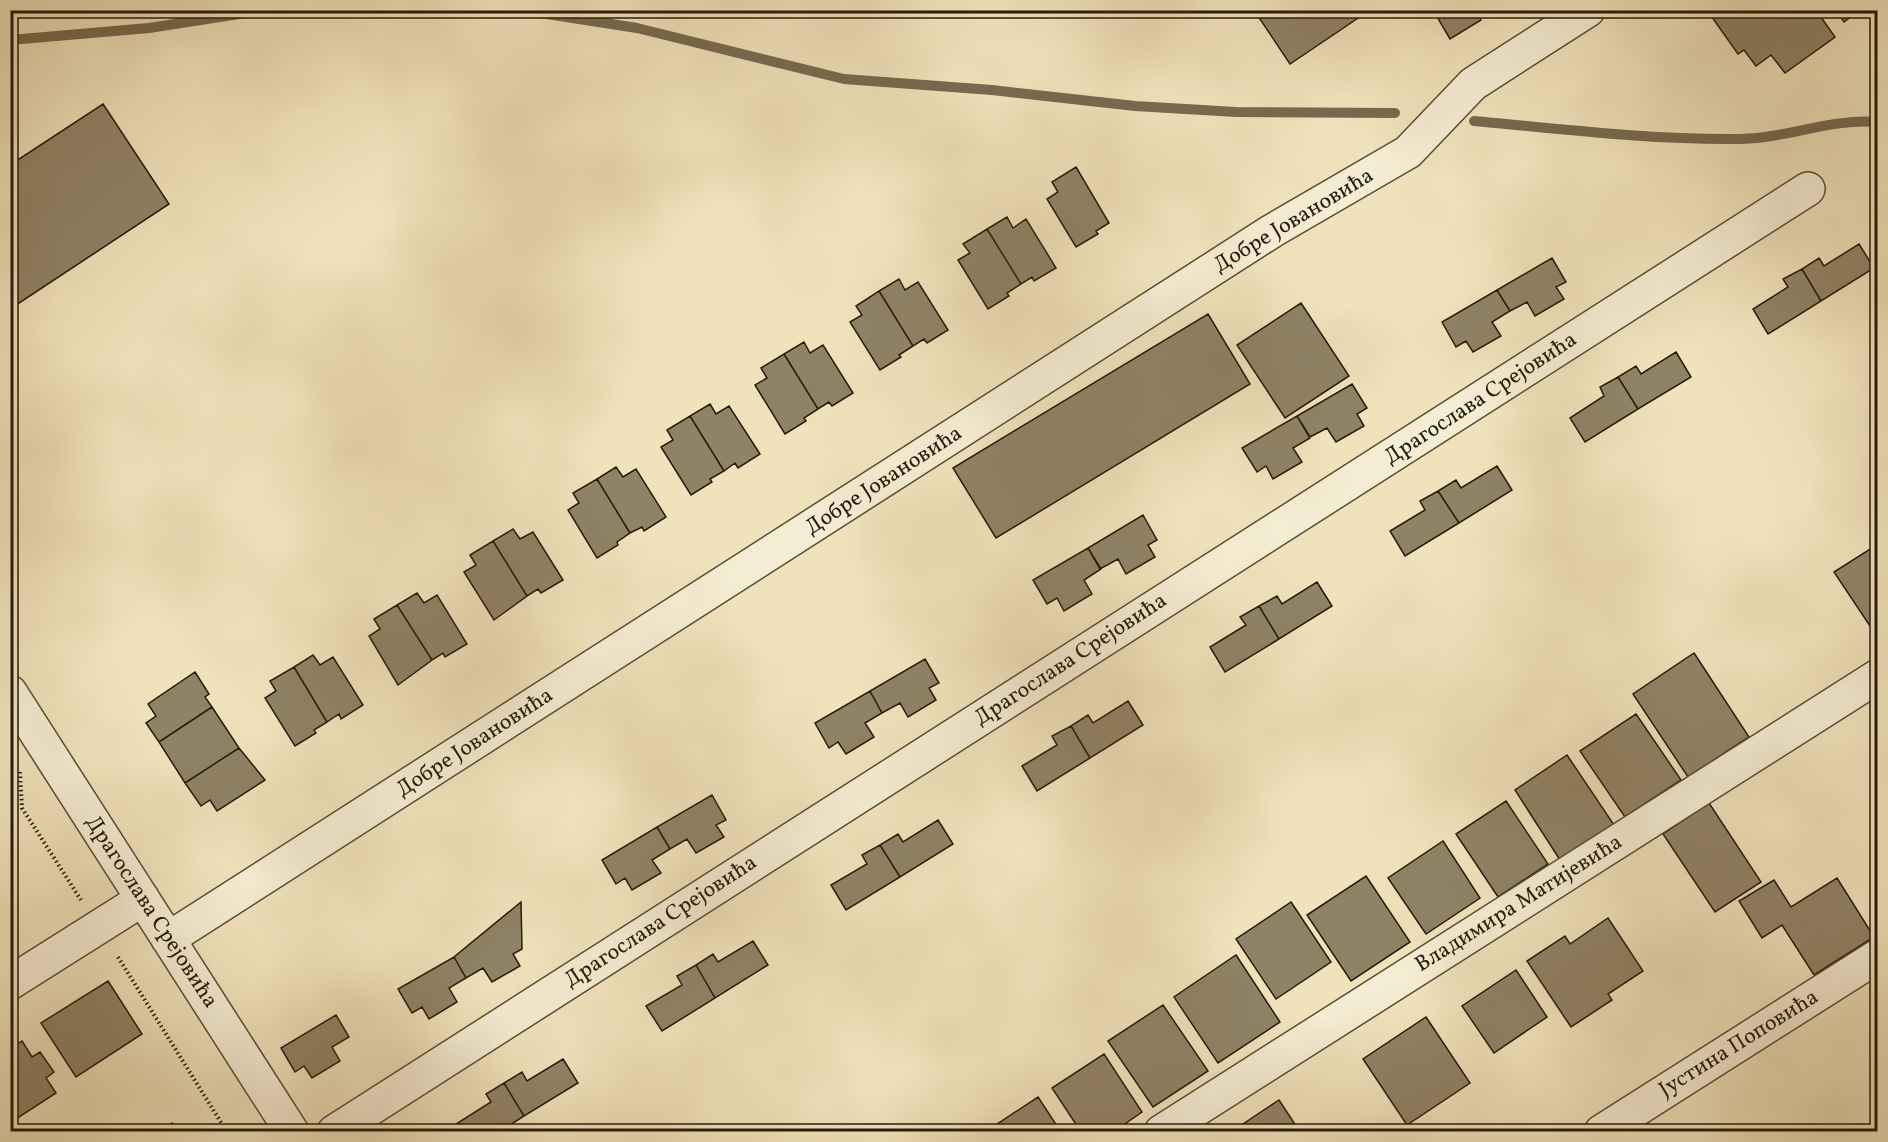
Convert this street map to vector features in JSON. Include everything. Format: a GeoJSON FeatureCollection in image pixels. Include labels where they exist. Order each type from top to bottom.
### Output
{"type":"FeatureCollection","features":[{"type":"Feature","properties":{"kind":"street","name":"Добре Јовановића"},"geometry":{"type":"LineString","coordinates":[[168,939],[1272,231],[1408,153],[1473,84],[1588,10]]}},
{"type":"Feature","properties":{"kind":"street","name":"Драгослава Срејовића"},"geometry":{"type":"LineString","coordinates":[[334,1131],[1808,189]]}},
{"type":"Feature","properties":{"kind":"street","name":"Владимира Матијевића"},"geometry":{"type":"LineString","coordinates":[[1161,1131],[1878,676]]}},
{"type":"Feature","properties":{"kind":"street","name":"Драгослава Срејовића"},"geometry":{"type":"LineString","coordinates":[[10,692],[292,1131]]}},
{"type":"Feature","properties":{"kind":"street"},"geometry":{"type":"LineString","coordinates":[[10,983],[143,899]]}},
{"type":"Feature","properties":{"kind":"street","name":"Јустина Поповића"},"geometry":{"type":"LineString","coordinates":[[1601,1131],[1878,956]]}},
{"type":"Feature","properties":{"kind":"building"},"geometry":{"type":"Polygon","coordinates":[[[1254,10],[1362,10],[1364,14],[1290,64],[1254,10]]]}},
{"type":"Feature","properties":{"kind":"building"},"geometry":{"type":"Polygon","coordinates":[[[1433,10],[1475,10],[1481,20],[1450,39],[1433,10]]]}},
{"type":"Feature","properties":{"kind":"building"},"geometry":{"type":"Polygon","coordinates":[[[1713,10],[1816,10],[1835,37],[1785,73],[1771,55],[1756,66],[1744,50],[1738,54],[1709,13],[1713,10]]]}},
{"type":"Feature","properties":{"kind":"building"},"geometry":{"type":"Polygon","coordinates":[[[1836,10],[1860,10],[1844,22],[1836,10]]]}},
{"type":"Feature","properties":{"kind":"building"},"geometry":{"type":"Polygon","coordinates":[[[103,104],[169,204],[10,309],[10,165],[103,104]]]}},
{"type":"Feature","properties":{"kind":"building"},"geometry":{"type":"Polygon","coordinates":[[[1076,167],[1109,223],[1096,231],[1098,234],[1076,247],[1047,199],[1058,192],[1052,182],[1076,167]]]}},
{"type":"Feature","properties":{"kind":"building"},"geometry":{"type":"Polygon","coordinates":[[[1007,217],[1013,228],[1026,219],[1056,268],[1034,281],[1032,277],[1021,284],[987,229],[1007,217]]]}},
{"type":"Feature","properties":{"kind":"building"},"geometry":{"type":"Polygon","coordinates":[[[987,229],[1021,284],[1007,293],[1009,296],[988,309],[958,260],[970,253],[963,244],[987,229]]]}},
{"type":"Feature","properties":{"kind":"building"},"geometry":{"type":"Polygon","coordinates":[[[1859,244],[1874,268],[1821,301],[1802,269],[1819,258],[1824,266],[1859,244]]]}},
{"type":"Feature","properties":{"kind":"building"},"geometry":{"type":"Polygon","coordinates":[[[1552,258],[1566,282],[1556,287],[1564,299],[1535,316],[1527,302],[1510,311],[1497,290],[1552,258]]]}},
{"type":"Feature","properties":{"kind":"building"},"geometry":{"type":"Polygon","coordinates":[[[1802,269],[1821,301],[1768,334],[1753,309],[1788,287],[1783,279],[1802,269]]]}},
{"type":"Feature","properties":{"kind":"building"},"geometry":{"type":"Polygon","coordinates":[[[899,279],[905,290],[918,282],[948,330],[927,343],[924,339],[913,346],[879,291],[899,279]]]}},
{"type":"Feature","properties":{"kind":"building"},"geometry":{"type":"Polygon","coordinates":[[[1497,290],[1510,311],[1492,322],[1501,336],[1473,352],[1466,341],[1456,347],[1442,322],[1497,290]]]}},
{"type":"Feature","properties":{"kind":"building"},"geometry":{"type":"Polygon","coordinates":[[[879,291],[913,346],[899,355],[901,357],[880,370],[850,322],[862,315],[856,306],[879,291]]]}},
{"type":"Feature","properties":{"kind":"building"},"geometry":{"type":"Polygon","coordinates":[[[1301,303],[1349,376],[1285,418],[1237,345],[1301,303]]]}},
{"type":"Feature","properties":{"kind":"building"},"geometry":{"type":"Polygon","coordinates":[[[1208,314],[1250,384],[996,538],[953,468],[1208,314]]]}},
{"type":"Feature","properties":{"kind":"building"},"geometry":{"type":"Polygon","coordinates":[[[804,342],[810,353],[823,345],[853,393],[832,406],[829,402],[818,409],[784,354],[804,342]]]}},
{"type":"Feature","properties":{"kind":"building"},"geometry":{"type":"Polygon","coordinates":[[[1676,352],[1691,377],[1638,409],[1618,377],[1636,366],[1641,374],[1676,352]]]}},
{"type":"Feature","properties":{"kind":"building"},"geometry":{"type":"Polygon","coordinates":[[[784,354],[818,409],[804,418],[806,421],[785,434],[755,385],[767,378],[761,368],[784,354]]]}},
{"type":"Feature","properties":{"kind":"building"},"geometry":{"type":"Polygon","coordinates":[[[1618,377],[1638,409],[1585,442],[1570,418],[1604,396],[1600,387],[1618,377]]]}},
{"type":"Feature","properties":{"kind":"building"},"geometry":{"type":"Polygon","coordinates":[[[1352,384],[1367,408],[1357,414],[1364,426],[1336,442],[1327,428],[1310,437],[1297,416],[1352,384]]]}},
{"type":"Feature","properties":{"kind":"building"},"geometry":{"type":"Polygon","coordinates":[[[710,404],[716,414],[729,406],[760,454],[738,468],[735,463],[724,471],[690,416],[710,404]]]}},
{"type":"Feature","properties":{"kind":"building"},"geometry":{"type":"Polygon","coordinates":[[[690,416],[724,471],[710,479],[712,482],[691,495],[661,447],[673,440],[667,430],[690,416]]]}},
{"type":"Feature","properties":{"kind":"building"},"geometry":{"type":"Polygon","coordinates":[[[1297,416],[1310,438],[1293,448],[1302,462],[1273,479],[1266,466],[1257,472],[1242,448],[1297,416]]]}},
{"type":"Feature","properties":{"kind":"building"},"geometry":{"type":"Polygon","coordinates":[[[1497,466],[1512,490],[1459,523],[1438,491],[1456,480],[1461,488],[1497,466]]]}},
{"type":"Feature","properties":{"kind":"building"},"geometry":{"type":"Polygon","coordinates":[[[616,467],[623,477],[636,469],[666,517],[644,531],[642,527],[630,533],[597,479],[616,467]]]}},
{"type":"Feature","properties":{"kind":"building"},"geometry":{"type":"Polygon","coordinates":[[[597,479],[630,533],[617,542],[618,545],[597,558],[568,510],[579,503],[573,493],[597,479]]]}},
{"type":"Feature","properties":{"kind":"building"},"geometry":{"type":"Polygon","coordinates":[[[1438,491],[1459,523],[1405,556],[1390,531],[1425,510],[1420,501],[1438,491]]]}},
{"type":"Feature","properties":{"kind":"building"},"geometry":{"type":"Polygon","coordinates":[[[1143,515],[1157,540],[1148,545],[1155,557],[1126,574],[1118,559],[1100,569],[1088,548],[1143,515]]]}},
{"type":"Feature","properties":{"kind":"building"},"geometry":{"type":"Polygon","coordinates":[[[513,529],[520,539],[533,532],[563,580],[541,593],[538,589],[527,596],[493,541],[513,529]]]}},
{"type":"Feature","properties":{"kind":"building"},"geometry":{"type":"Polygon","coordinates":[[[493,541],[527,596],[494,620],[464,572],[476,565],[470,555],[493,541]]]}},
{"type":"Feature","properties":{"kind":"building"},"geometry":{"type":"Polygon","coordinates":[[[1878,544],[1878,638],[1834,572],[1878,544]]]}},
{"type":"Feature","properties":{"kind":"building"},"geometry":{"type":"Polygon","coordinates":[[[1088,548],[1101,569],[1084,580],[1092,594],[1064,611],[1057,598],[1047,604],[1033,580],[1088,548]]]}},
{"type":"Feature","properties":{"kind":"building"},"geometry":{"type":"Polygon","coordinates":[[[1317,582],[1332,606],[1279,639],[1259,606],[1277,596],[1282,604],[1317,582]]]}},
{"type":"Feature","properties":{"kind":"building"},"geometry":{"type":"Polygon","coordinates":[[[417,593],[424,603],[437,595],[467,644],[445,657],[443,653],[432,660],[397,605],[417,593]]]}},
{"type":"Feature","properties":{"kind":"building"},"geometry":{"type":"Polygon","coordinates":[[[397,605],[432,660],[398,685],[369,636],[380,629],[374,619],[397,605]]]}},
{"type":"Feature","properties":{"kind":"building"},"geometry":{"type":"Polygon","coordinates":[[[1259,606],[1279,639],[1225,672],[1210,647],[1246,625],[1240,617],[1259,606]]]}},
{"type":"Feature","properties":{"kind":"building"},"geometry":{"type":"Polygon","coordinates":[[[1694,653],[1749,737],[1688,777],[1633,694],[1694,653]]]}},
{"type":"Feature","properties":{"kind":"building"},"geometry":{"type":"Polygon","coordinates":[[[313,655],[320,665],[333,657],[363,705],[341,719],[339,714],[327,722],[294,667],[313,655]]]}},
{"type":"Feature","properties":{"kind":"building"},"geometry":{"type":"Polygon","coordinates":[[[925,659],[939,683],[929,688],[936,700],[908,717],[900,703],[882,713],[870,691],[925,659]]]}},
{"type":"Feature","properties":{"kind":"building"},"geometry":{"type":"Polygon","coordinates":[[[294,667],[327,722],[314,730],[316,733],[295,746],[265,698],[276,691],[270,681],[294,667]]]}},
{"type":"Feature","properties":{"kind":"building"},"geometry":{"type":"Polygon","coordinates":[[[195,672],[209,694],[205,697],[212,707],[159,742],[146,723],[156,716],[148,704],[195,672]]]}},
{"type":"Feature","properties":{"kind":"building"},"geometry":{"type":"Polygon","coordinates":[[[870,691],[882,713],[865,723],[874,737],[846,754],[838,742],[829,748],[815,723],[870,691]]]}},
{"type":"Feature","properties":{"kind":"building"},"geometry":{"type":"Polygon","coordinates":[[[1128,701],[1143,725],[1090,758],[1071,726],[1088,715],[1093,723],[1128,701]]]}},
{"type":"Feature","properties":{"kind":"building"},"geometry":{"type":"Polygon","coordinates":[[[212,707],[239,748],[185,783],[159,742],[212,707]]]}},
{"type":"Feature","properties":{"kind":"building"},"geometry":{"type":"Polygon","coordinates":[[[1636,714],[1681,780],[1625,817],[1580,751],[1636,714]]]}},
{"type":"Feature","properties":{"kind":"building"},"geometry":{"type":"Polygon","coordinates":[[[1071,726],[1090,758],[1037,791],[1022,766],[1057,745],[1052,736],[1071,726]]]}},
{"type":"Feature","properties":{"kind":"building"},"geometry":{"type":"Polygon","coordinates":[[[239,748],[265,780],[217,811],[210,800],[201,806],[185,783],[239,748]]]}},
{"type":"Feature","properties":{"kind":"building"},"geometry":{"type":"Polygon","coordinates":[[[1567,755],[1614,825],[1560,860],[1515,790],[1567,755]]]}},
{"type":"Feature","properties":{"kind":"building"},"geometry":{"type":"Polygon","coordinates":[[[712,795],[726,820],[716,825],[724,837],[696,853],[687,839],[670,849],[657,827],[712,795]]]}},
{"type":"Feature","properties":{"kind":"building"},"geometry":{"type":"Polygon","coordinates":[[[1506,801],[1548,864],[1498,897],[1456,834],[1506,801]]]}},
{"type":"Feature","properties":{"kind":"building"},"geometry":{"type":"Polygon","coordinates":[[[1709,803],[1761,882],[1715,912],[1663,834],[1709,803]]]}},
{"type":"Feature","properties":{"kind":"building"},"geometry":{"type":"Polygon","coordinates":[[[938,820],[953,844],[900,877],[880,845],[898,834],[903,842],[938,820]]]}},
{"type":"Feature","properties":{"kind":"building"},"geometry":{"type":"Polygon","coordinates":[[[657,827],[670,849],[652,860],[661,873],[632,890],[625,878],[616,884],[602,860],[657,827]]]}},
{"type":"Feature","properties":{"kind":"building"},"geometry":{"type":"Polygon","coordinates":[[[1443,841],[1480,898],[1426,934],[1388,878],[1443,841]]]}},
{"type":"Feature","properties":{"kind":"building"},"geometry":{"type":"Polygon","coordinates":[[[880,845],[900,877],[846,910],[831,885],[867,864],[862,855],[880,845]]]}},
{"type":"Feature","properties":{"kind":"building"},"geometry":{"type":"Polygon","coordinates":[[[1366,876],[1410,942],[1351,981],[1307,915],[1366,876]]]}},
{"type":"Feature","properties":{"kind":"building"},"geometry":{"type":"Polygon","coordinates":[[[1837,878],[1874,937],[1814,975],[1782,925],[1762,938],[1739,901],[1774,880],[1791,907],[1837,878]]]}},
{"type":"Feature","properties":{"kind":"building"},"geometry":{"type":"Polygon","coordinates":[[[521,902],[522,949],[513,954],[520,966],[492,982],[483,968],[466,978],[454,957],[521,902]]]}},
{"type":"Feature","properties":{"kind":"building"},"geometry":{"type":"Polygon","coordinates":[[[1291,902],[1331,962],[1276,999],[1236,939],[1291,902]]]}},
{"type":"Feature","properties":{"kind":"building"},"geometry":{"type":"Polygon","coordinates":[[[1608,918],[1643,971],[1608,994],[1612,1000],[1571,1027],[1527,961],[1565,936],[1570,944],[1608,918]]]}},
{"type":"Feature","properties":{"kind":"building"},"geometry":{"type":"Polygon","coordinates":[[[753,941],[768,965],[715,998],[696,965],[713,954],[718,962],[753,941]]]}},
{"type":"Feature","properties":{"kind":"building"},"geometry":{"type":"Polygon","coordinates":[[[1236,955],[1280,1022],[1218,1063],[1174,997],[1236,955]]]}},
{"type":"Feature","properties":{"kind":"building"},"geometry":{"type":"Polygon","coordinates":[[[454,957],[466,978],[449,988],[457,1002],[429,1019],[422,1007],[412,1013],[398,989],[454,957]]]}},
{"type":"Feature","properties":{"kind":"building"},"geometry":{"type":"Polygon","coordinates":[[[696,965],[715,998],[662,1031],[646,1006],[682,985],[677,976],[696,965]]]}},
{"type":"Feature","properties":{"kind":"building"},"geometry":{"type":"Polygon","coordinates":[[[1516,970],[1547,1017],[1494,1053],[1462,1006],[1516,970]]]}},
{"type":"Feature","properties":{"kind":"building"},"geometry":{"type":"Polygon","coordinates":[[[108,981],[142,1034],[76,1077],[41,1023],[108,981]]]}},
{"type":"Feature","properties":{"kind":"building"},"geometry":{"type":"Polygon","coordinates":[[[1163,1005],[1208,1071],[1153,1107],[1108,1041],[1163,1005]]]}},
{"type":"Feature","properties":{"kind":"building"},"geometry":{"type":"Polygon","coordinates":[[[336,1015],[349,1037],[332,1047],[340,1061],[312,1078],[304,1066],[295,1072],[281,1048],[336,1015]]]}},
{"type":"Feature","properties":{"kind":"building"},"geometry":{"type":"Polygon","coordinates":[[[1426,1017],[1470,1083],[1407,1125],[1363,1059],[1426,1017]]]}},
{"type":"Feature","properties":{"kind":"building"},"geometry":{"type":"Polygon","coordinates":[[[22,1041],[32,1057],[40,1052],[54,1072],[46,1078],[56,1093],[16,1119],[10,1111],[10,1049],[22,1041]]]}},
{"type":"Feature","properties":{"kind":"building"},"geometry":{"type":"Polygon","coordinates":[[[1104,1054],[1142,1112],[1113,1132],[1081,1132],[1052,1088],[1104,1054]]]}},
{"type":"Feature","properties":{"kind":"building"},"geometry":{"type":"Polygon","coordinates":[[[563,1059],[578,1083],[524,1116],[504,1083],[522,1072],[527,1081],[563,1059]]]}},
{"type":"Feature","properties":{"kind":"building"},"geometry":{"type":"Polygon","coordinates":[[[504,1083],[524,1116],[499,1132],[460,1132],[456,1124],[491,1102],[486,1094],[504,1083]]]}},
{"type":"Feature","properties":{"kind":"building"},"geometry":{"type":"Polygon","coordinates":[[[1038,1097],[1061,1132],[985,1132],[1038,1097]]]}},
{"type":"Feature","properties":{"kind":"building"},"geometry":{"type":"Polygon","coordinates":[[[1279,1100],[1300,1132],[1231,1132],[1279,1100]]]}},
{"type":"Feature","properties":{"kind":"building"},"geometry":{"type":"Polygon","coordinates":[[[172,1123],[177,1132],[158,1132],[172,1123]]]}},
{"type":"Feature","properties":{"kind":"waterway"},"geometry":{"type":"LineString","coordinates":[[10,40],[149,28],[266,10]]}},
{"type":"Feature","properties":{"kind":"waterway"},"geometry":{"type":"LineString","coordinates":[[521,10],[637,28],[844,79],[992,90],[1135,106],[1236,112],[1395,113]]}},
{"type":"Feature","properties":{"kind":"waterway"},"geometry":{"type":"LineString","coordinates":[[1474,121],[1639,136],[1705,139],[1756,138],[1842,123],[1878,122]]}}]}
